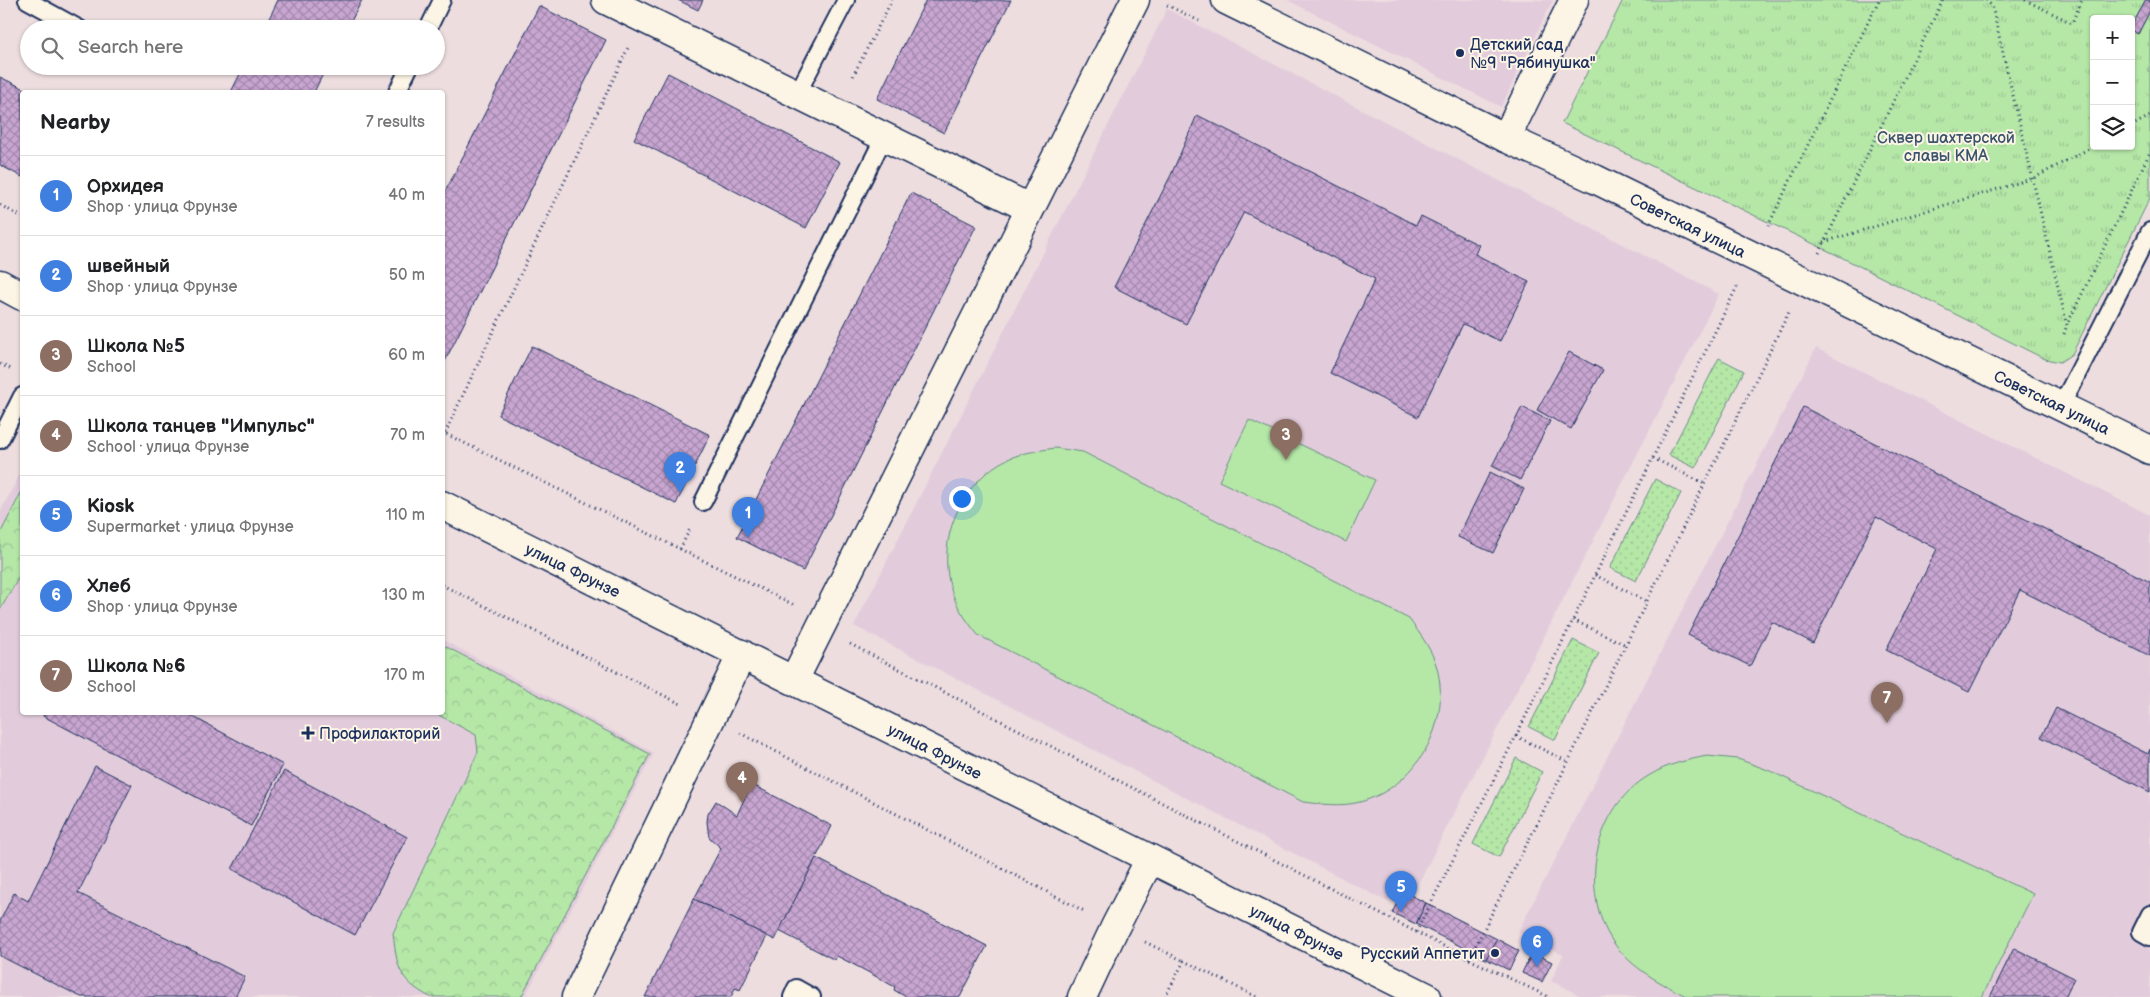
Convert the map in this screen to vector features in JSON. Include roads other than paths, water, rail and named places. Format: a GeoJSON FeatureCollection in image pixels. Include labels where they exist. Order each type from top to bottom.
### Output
{"type":"FeatureCollection","features":[{"type":"Feature","properties":{"kind":"street"},"geometry":{"type":"LineString","coordinates":[[606,0],[1029,208]]}},
{"type":"Feature","properties":{"kind":"street"},"geometry":{"type":"LineString","coordinates":[[794,680],[1029,208],[1135,0]]}},
{"type":"Feature","properties":{"kind":"street","name":"Советская улица"},"geometry":{"type":"LineString","coordinates":[[1226,0],[2150,450]]}},
{"type":"Feature","properties":{"kind":"street"},"geometry":{"type":"LineString","coordinates":[[1506,138],[1574,0]]}},
{"type":"Feature","properties":{"kind":"street"},"geometry":{"type":"LineString","coordinates":[[0,284],[20,295]]}},
{"type":"Feature","properties":{"kind":"street","name":"улица Фрунзе"},"geometry":{"type":"LineString","coordinates":[[445,506],[1427,997]]}},
{"type":"Feature","properties":{"kind":"street"},"geometry":{"type":"LineString","coordinates":[[576,997],[712,720],[742,654]]}},
{"type":"Feature","properties":{"kind":"street"},"geometry":{"type":"LineString","coordinates":[[1082,997],[1150,858]]}},
{"type":"Feature","properties":{"kind":"lane"},"geometry":{"type":"LineString","coordinates":[[27,0],[64,20]]}},
{"type":"Feature","properties":{"kind":"lane"},"geometry":{"type":"LineString","coordinates":[[432,20],[442,0]]}},
{"type":"Feature","properties":{"kind":"lane"},"geometry":{"type":"LineString","coordinates":[[797,94],[846,0]]}},
{"type":"Feature","properties":{"kind":"lane"},"geometry":{"type":"LineString","coordinates":[[398,90],[406,75]]}},
{"type":"Feature","properties":{"kind":"lane"},"geometry":{"type":"LineString","coordinates":[[703,502],[884,136]]}},
{"type":"Feature","properties":{"kind":"lane"},"geometry":{"type":"LineString","coordinates":[[2061,406],[2150,232]]}},
{"type":"Feature","properties":{"kind":"lane"},"geometry":{"type":"LineString","coordinates":[[0,440],[20,400]]}},
{"type":"Feature","properties":{"kind":"lane"},"geometry":{"type":"LineString","coordinates":[[2150,914],[2141,932],[2150,937]]}},
{"type":"Feature","properties":{"kind":"lane"},"geometry":{"type":"LineString","coordinates":[[792,997],[796,988],[812,997]]}},
{"type":"Feature","properties":{"kind":"place","name":"Детский сад №9 \"Рябинушка\""},"geometry":{"type":"Point","coordinates":[1460,53]}},
{"type":"Feature","properties":{"kind":"place","name":"Школа №5"},"geometry":{"type":"Point","coordinates":[1286,460]}},
{"type":"Feature","properties":{"kind":"place","name":"швейный"},"geometry":{"type":"Point","coordinates":[680,493]}},
{"type":"Feature","properties":{"kind":"place","name":"Орхидея"},"geometry":{"type":"Point","coordinates":[748,538]}},
{"type":"Feature","properties":{"kind":"place","name":"Школа №6"},"geometry":{"type":"Point","coordinates":[1887,723]}},
{"type":"Feature","properties":{"kind":"place","name":"Профилакторий"},"geometry":{"type":"Point","coordinates":[308,733]}},
{"type":"Feature","properties":{"kind":"place","name":"Школа танцев \"Импульс\""},"geometry":{"type":"Point","coordinates":[742,803]}},
{"type":"Feature","properties":{"kind":"place","name":"Kiosk"},"geometry":{"type":"Point","coordinates":[1401,912]}},
{"type":"Feature","properties":{"kind":"place","name":"Русский Аппетит"},"geometry":{"type":"Point","coordinates":[1495,953]}},
{"type":"Feature","properties":{"kind":"place","name":"Хлеб"},"geometry":{"type":"Point","coordinates":[1537,967]}},
{"type":"Feature","properties":{"kind":"park label","name":"Сквер шахтерской славы КМА"},"geometry":{"type":"Point","coordinates":[1946,146]}}]}
